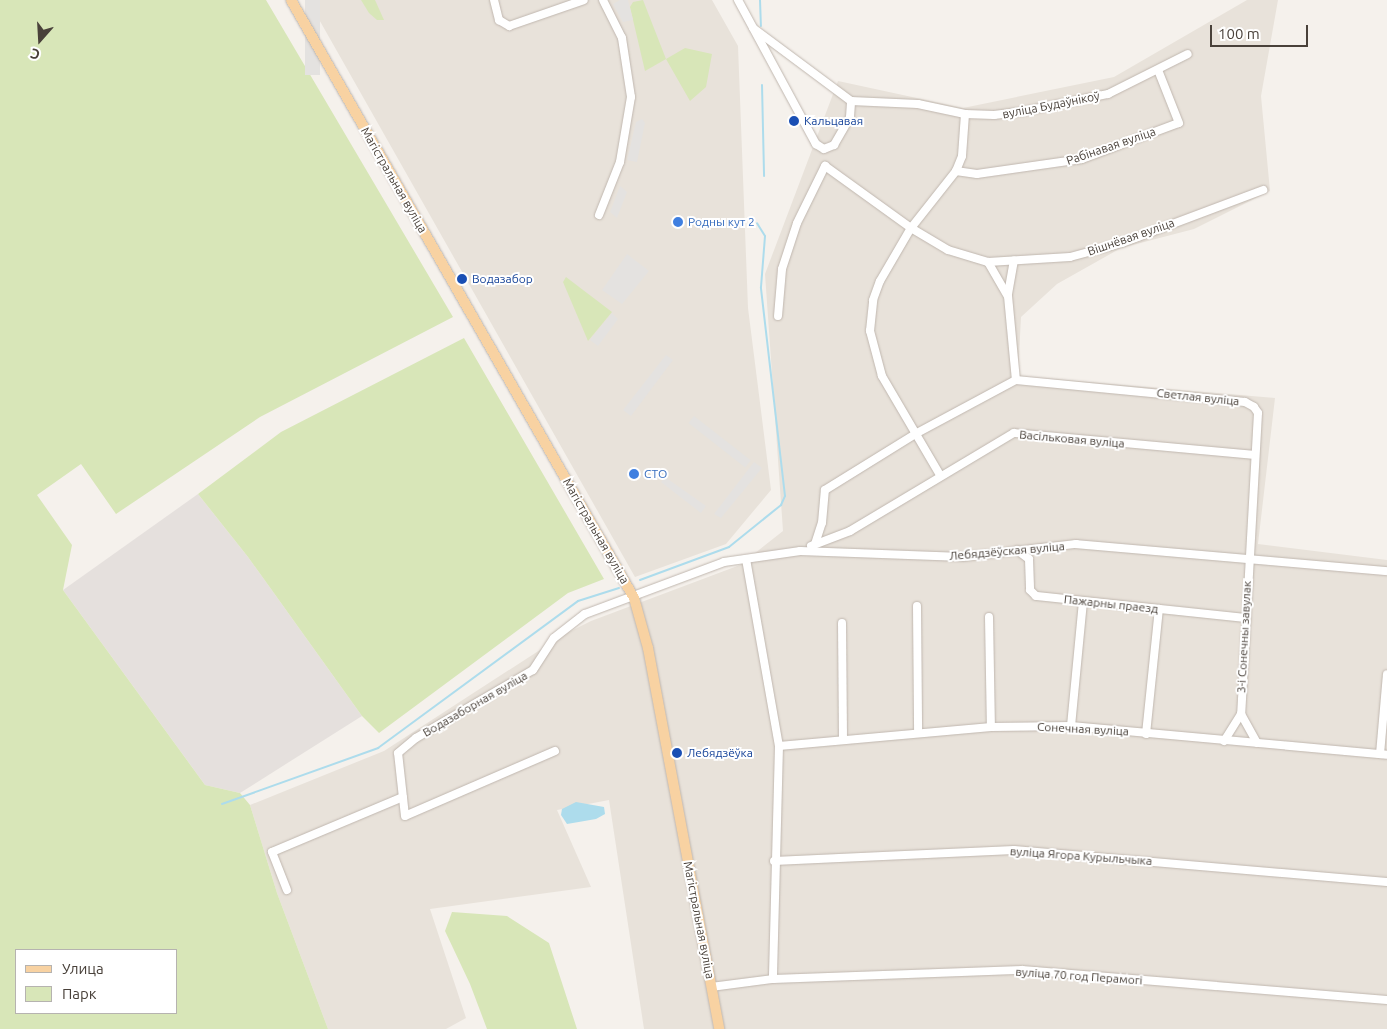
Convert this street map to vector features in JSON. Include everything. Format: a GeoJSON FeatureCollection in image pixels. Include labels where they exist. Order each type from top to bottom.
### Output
{"type":"FeatureCollection","features":[{"type":"Feature","properties":{"kind":"main road","name":"Магістральная вуліца"},"geometry":{"type":"LineString","coordinates":[[291,0],[634,598],[648,648],[719,1029]]}},
{"type":"Feature","properties":{"kind":"street"},"geometry":{"type":"LineString","coordinates":[[494,0],[498,20],[509,26],[584,0]]}},
{"type":"Feature","properties":{"kind":"street"},"geometry":{"type":"LineString","coordinates":[[599,215],[620,162],[631,97],[622,38],[603,0]]}},
{"type":"Feature","properties":{"kind":"street"},"geometry":{"type":"LineString","coordinates":[[738,0],[820,148],[825,166],[797,223],[782,269],[778,316]]}},
{"type":"Feature","properties":{"kind":"street"},"geometry":{"type":"LineString","coordinates":[[753,28],[851,101],[850,117],[837,140],[830,147],[820,148]]}},
{"type":"Feature","properties":{"kind":"street","name":"вуліца Будаўнікоў"},"geometry":{"type":"LineString","coordinates":[[851,101],[918,104],[965,114],[994,115],[1061,105],[1108,94],[1188,54]]}},
{"type":"Feature","properties":{"kind":"street","name":"Рабінавая вуліца"},"geometry":{"type":"LineString","coordinates":[[956,171],[977,174],[1073,161],[1179,123],[1158,70]]}},
{"type":"Feature","properties":{"kind":"street"},"geometry":{"type":"LineString","coordinates":[[940,475],[882,376],[870,331],[873,300],[880,281],[911,228],[956,171],[962,156],[965,114]]}},
{"type":"Feature","properties":{"kind":"street","name":"Вішнёвая вуліца"},"geometry":{"type":"LineString","coordinates":[[825,166],[911,228],[948,250],[988,262],[1070,257],[1122,243],[1263,190]]}},
{"type":"Feature","properties":{"kind":"street"},"geometry":{"type":"LineString","coordinates":[[815,544],[822,523],[826,490],[916,433],[1016,380],[1008,296],[1014,261]]}},
{"type":"Feature","properties":{"kind":"street"},"geometry":{"type":"LineString","coordinates":[[988,262],[1008,296]]}},
{"type":"Feature","properties":{"kind":"street","name":"Светлая вуліца"},"geometry":{"type":"LineString","coordinates":[[1016,380],[1245,402],[1258,413],[1247,559]]}},
{"type":"Feature","properties":{"kind":"street","name":"Васільковая вуліца"},"geometry":{"type":"LineString","coordinates":[[800,551],[815,544],[833,540],[940,475],[1014,433],[1254,455]]}},
{"type":"Feature","properties":{"kind":"street"},"geometry":{"type":"LineString","coordinates":[[833,540],[834,552]]}},
{"type":"Feature","properties":{"kind":"street","name":"Лебядзёўская вуліца"},"geometry":{"type":"LineString","coordinates":[[634,598],[724,562],[800,551],[963,557],[1076,544],[1387,571]]}},
{"type":"Feature","properties":{"kind":"street","name":"Пажарны праезд"},"geometry":{"type":"LineString","coordinates":[[1017,550],[1029,559],[1030,594],[1082,602],[1244,618]]}},
{"type":"Feature","properties":{"kind":"street"},"geometry":{"type":"LineString","coordinates":[[746,559],[779,746],[774,861],[773,979]]}},
{"type":"Feature","properties":{"kind":"street","name":"3-і Сонечны завулак"},"geometry":{"type":"LineString","coordinates":[[1241,714],[1247,559]]}},
{"type":"Feature","properties":{"kind":"street","name":"Водазаборная вуліца"},"geometry":{"type":"LineString","coordinates":[[555,751],[405,816],[398,754],[416,738],[533,670],[554,638],[585,614],[634,598]]}},
{"type":"Feature","properties":{"kind":"street"},"geometry":{"type":"LineString","coordinates":[[1071,726],[1082,602]]}},
{"type":"Feature","properties":{"kind":"street"},"geometry":{"type":"LineString","coordinates":[[917,606],[918,733]]}},
{"type":"Feature","properties":{"kind":"street"},"geometry":{"type":"LineString","coordinates":[[1146,734],[1159,609]]}},
{"type":"Feature","properties":{"kind":"street"},"geometry":{"type":"LineString","coordinates":[[989,617],[991,728]]}},
{"type":"Feature","properties":{"kind":"street"},"geometry":{"type":"LineString","coordinates":[[842,623],[843,740]]}},
{"type":"Feature","properties":{"kind":"street"},"geometry":{"type":"LineString","coordinates":[[1384,754],[1387,674]]}},
{"type":"Feature","properties":{"kind":"street"},"geometry":{"type":"LineString","coordinates":[[1224,741],[1241,714],[1257,743]]}},
{"type":"Feature","properties":{"kind":"street","name":"Сонечная вуліца"},"geometry":{"type":"LineString","coordinates":[[779,746],[918,733],[991,728],[1071,726],[1384,754]]}},
{"type":"Feature","properties":{"kind":"street"},"geometry":{"type":"LineString","coordinates":[[287,890],[272,852],[403,797]]}},
{"type":"Feature","properties":{"kind":"street","name":"вуліца Ягора Курыльчыка"},"geometry":{"type":"LineString","coordinates":[[774,861],[1014,850],[1387,882]]}},
{"type":"Feature","properties":{"kind":"street","name":"вуліца 70 год Перамогі"},"geometry":{"type":"LineString","coordinates":[[711,987],[773,979],[1022,970],[1387,1000]]}},
{"type":"Feature","properties":{"kind":"shaded area"},"geometry":{"type":"Polygon","coordinates":[[[305,0],[320,0],[320,75],[305,75],[305,0]]]}},
{"type":"Feature","properties":{"kind":"shaded area"},"geometry":{"type":"Polygon","coordinates":[[[308,0],[712,0],[738,46],[748,308],[771,490],[726,544],[635,577],[308,0]]]}},
{"type":"Feature","properties":{"kind":"shaded area"},"geometry":{"type":"Polygon","coordinates":[[[620,0],[628,0],[633,20],[623,22],[613,4],[620,0]]]}},
{"type":"Feature","properties":{"kind":"shaded area","name":"Лебядзёўка"},"geometry":{"type":"Polygon","coordinates":[[[1247,0],[1278,0],[1261,96],[1270,191],[1194,229],[1121,248],[1057,284],[1021,317],[1018,376],[1275,398],[1258,544],[1387,560],[1387,1029],[644,1029],[609,800],[557,810],[591,887],[430,909],[466,1018],[446,1029],[328,1029],[277,893],[250,805],[384,751],[563,635],[591,621],[740,565],[783,531],[765,274],[838,81],[963,108],[1114,77],[1247,0]]]}},
{"type":"Feature","properties":{"kind":"shaded area"},"geometry":{"type":"Polygon","coordinates":[[[642,119],[645,123],[637,162],[627,160],[636,122],[642,119]]]}},
{"type":"Feature","properties":{"kind":"shaded area"},"geometry":{"type":"Polygon","coordinates":[[[620,186],[627,192],[617,218],[610,212],[620,186]]]}},
{"type":"Feature","properties":{"kind":"shaded area"},"geometry":{"type":"Polygon","coordinates":[[[627,254],[649,271],[622,304],[602,290],[627,254]]]}},
{"type":"Feature","properties":{"kind":"shaded area"},"geometry":{"type":"Polygon","coordinates":[[[612,313],[618,319],[598,346],[590,340],[612,313]]]}},
{"type":"Feature","properties":{"kind":"shaded area"},"geometry":{"type":"Polygon","coordinates":[[[666,355],[673,360],[631,416],[623,410],[666,355]]]}},
{"type":"Feature","properties":{"kind":"shaded area"},"geometry":{"type":"Polygon","coordinates":[[[694,416],[751,460],[745,467],[688,423],[694,416]]]}},
{"type":"Feature","properties":{"kind":"shaded area"},"geometry":{"type":"Polygon","coordinates":[[[754,462],[762,468],[721,518],[714,514],[754,462]]]}},
{"type":"Feature","properties":{"kind":"shaded area"},"geometry":{"type":"Polygon","coordinates":[[[665,477],[706,506],[701,513],[661,482],[665,477]]]}},
{"type":"Feature","properties":{"kind":"shaded area"},"geometry":{"type":"Polygon","coordinates":[[[198,494],[248,557],[362,716],[240,793],[205,785],[63,590],[198,494]]]}},
{"type":"Feature","properties":{"kind":"green space"},"geometry":{"type":"Polygon","coordinates":[[[0,0],[266,0],[453,317],[260,417],[116,514],[81,464],[37,495],[72,545],[63,590],[205,785],[240,793],[250,805],[277,893],[328,1029],[0,1029],[0,0]]]}},
{"type":"Feature","properties":{"kind":"green space"},"geometry":{"type":"Polygon","coordinates":[[[361,0],[375,0],[384,20],[377,20],[369,13],[361,0]]]}},
{"type":"Feature","properties":{"kind":"green space"},"geometry":{"type":"Polygon","coordinates":[[[643,0],[666,59],[645,71],[630,7],[633,2],[643,0]]]}},
{"type":"Feature","properties":{"kind":"green space"},"geometry":{"type":"Polygon","coordinates":[[[685,48],[712,54],[706,87],[690,101],[666,59],[685,48]]]}},
{"type":"Feature","properties":{"kind":"green space"},"geometry":{"type":"Polygon","coordinates":[[[566,277],[612,312],[588,341],[563,282],[566,277]]]}},
{"type":"Feature","properties":{"kind":"green space"},"geometry":{"type":"Polygon","coordinates":[[[464,338],[604,579],[568,593],[379,733],[362,716],[248,557],[198,494],[281,432],[464,338]]]}},
{"type":"Feature","properties":{"kind":"green space"},"geometry":{"type":"Polygon","coordinates":[[[452,912],[507,916],[549,943],[577,1029],[487,1029],[470,984],[445,931],[452,912]]]}},
{"type":"Feature","properties":{"kind":"water"},"geometry":{"type":"Polygon","coordinates":[[[576,802],[604,807],[605,814],[596,819],[567,824],[561,815],[562,809],[576,802]]]}},
{"type":"Feature","properties":{"kind":"waterway"},"geometry":{"type":"LineString","coordinates":[[760,0],[761,26]]}},
{"type":"Feature","properties":{"kind":"waterway"},"geometry":{"type":"LineString","coordinates":[[762,85],[764,176]]}},
{"type":"Feature","properties":{"kind":"waterway"},"geometry":{"type":"LineString","coordinates":[[640,580],[729,547],[781,505],[785,496],[761,287],[765,236],[757,223]]}},
{"type":"Feature","properties":{"kind":"waterway"},"geometry":{"type":"LineString","coordinates":[[222,804],[378,748],[578,601],[619,588]]}},
{"type":"Feature","properties":{"kind":"place","name":"Кальцавая"},"geometry":{"type":"Point","coordinates":[794,121]}},
{"type":"Feature","properties":{"kind":"place","name":"Родны кут 2"},"geometry":{"type":"Point","coordinates":[678,222]}},
{"type":"Feature","properties":{"kind":"place","name":"Водазабор"},"geometry":{"type":"Point","coordinates":[462,279]}},
{"type":"Feature","properties":{"kind":"place","name":"СТО"},"geometry":{"type":"Point","coordinates":[634,474]}},
{"type":"Feature","properties":{"kind":"place","name":"Лебядзёўка"},"geometry":{"type":"Point","coordinates":[677,753]}}]}
